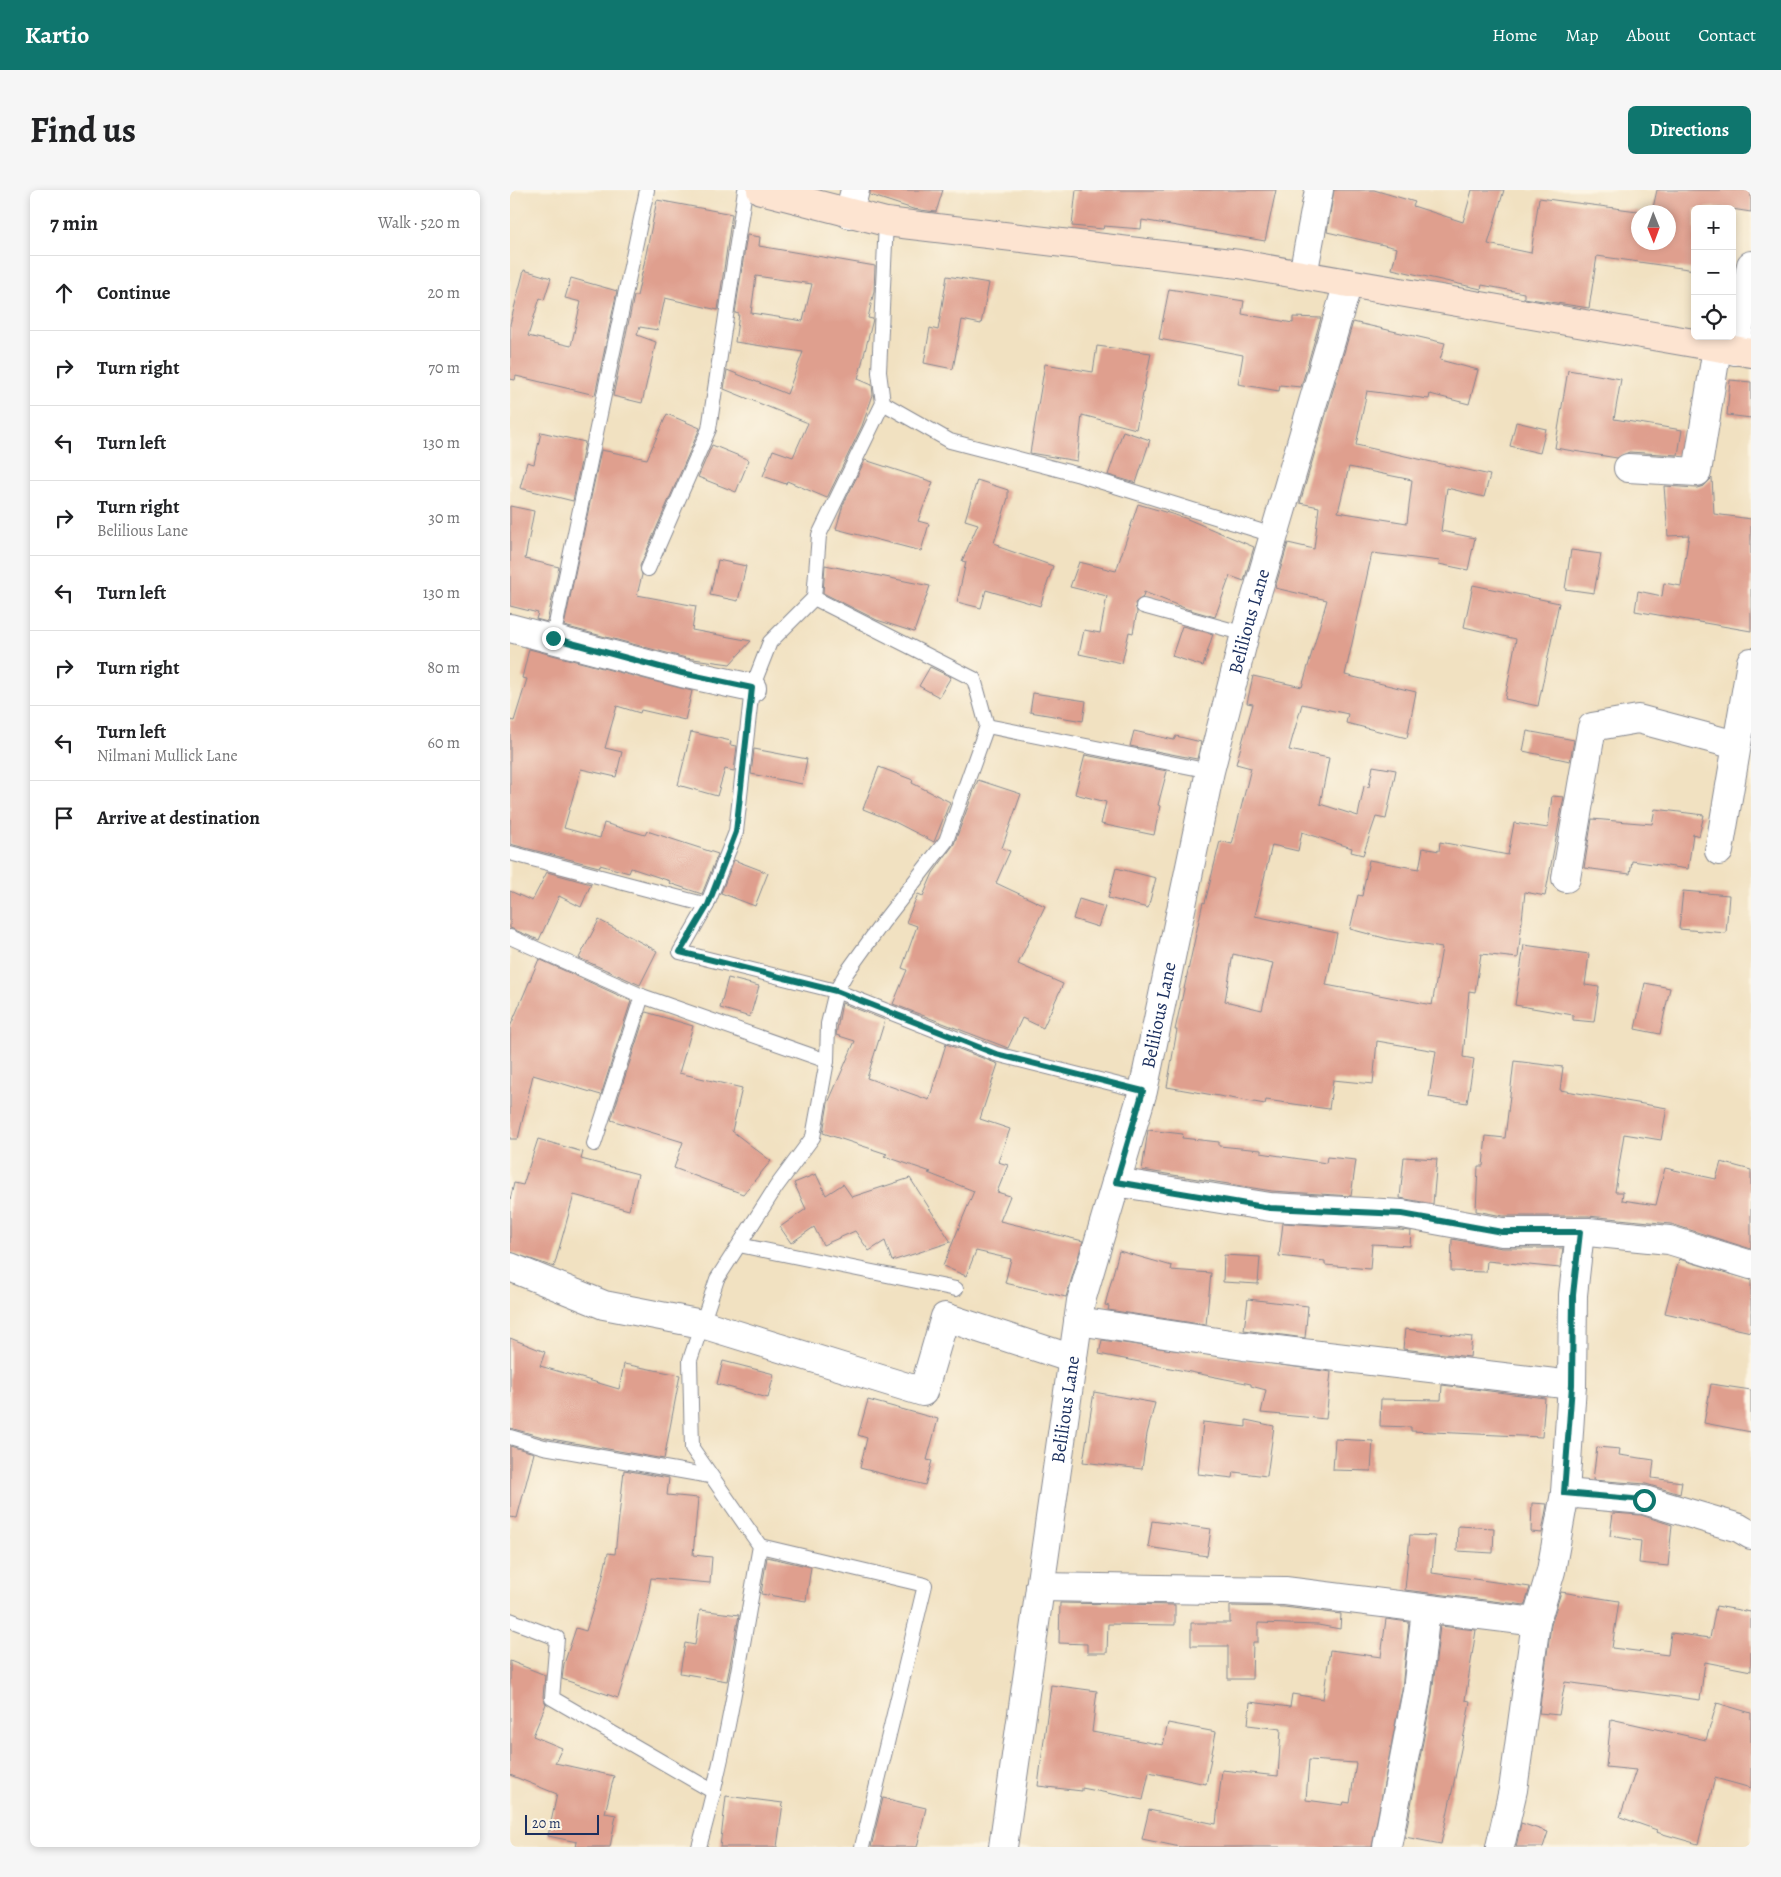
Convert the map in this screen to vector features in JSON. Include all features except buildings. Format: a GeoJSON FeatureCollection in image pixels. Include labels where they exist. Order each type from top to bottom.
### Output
{"type":"FeatureCollection","features":[{"type":"Feature","properties":{"kind":"main road"},"geometry":{"type":"LineString","coordinates":[[761,190],[852,202],[886,222],[1239,264],[1734,351]]}},
{"type":"Feature","properties":{"kind":"street"},"geometry":{"type":"LineString","coordinates":[[1303,275],[1319,190]]}},
{"type":"Feature","properties":{"kind":"street"},"geometry":{"type":"LineString","coordinates":[[1628,468],[1697,472],[1734,351],[1751,265]]}},
{"type":"Feature","properties":{"kind":"street","name":"Belilious Lane"},"geometry":{"type":"LineString","coordinates":[[1003,1847],[1081,1301],[1143,1091],[1210,771],[1245,634],[1348,283]]}},
{"type":"Feature","properties":{"kind":"street"},"geometry":{"type":"LineString","coordinates":[[510,628],[682,673],[752,688]]}},
{"type":"Feature","properties":{"kind":"street"},"geometry":{"type":"LineString","coordinates":[[1719,851],[1751,662]]}},
{"type":"Feature","properties":{"kind":"street"},"geometry":{"type":"LineString","coordinates":[[1566,878],[1592,727],[1638,719],[1736,745]]}},
{"type":"Feature","properties":{"kind":"street"},"geometry":{"type":"LineString","coordinates":[[1116,1182],[1270,1208],[1402,1214],[1502,1232],[1580,1232],[1669,1240],[1751,1265]]}},
{"type":"Feature","properties":{"kind":"street"},"geometry":{"type":"LineString","coordinates":[[1500,1847],[1513,1790],[1536,1622],[1551,1572],[1564,1493],[1572,1385],[1573,1295],[1580,1232]]}},
{"type":"Feature","properties":{"kind":"street"},"geometry":{"type":"LineString","coordinates":[[510,1267],[604,1305],[702,1324],[923,1392],[945,1317],[1073,1359]]}},
{"type":"Feature","properties":{"kind":"street"},"geometry":{"type":"LineString","coordinates":[[1078,1321],[1244,1346],[1572,1385]]}},
{"type":"Feature","properties":{"kind":"street"},"geometry":{"type":"LineString","coordinates":[[1564,1493],[1644,1500],[1739,1528],[1751,1535]]}},
{"type":"Feature","properties":{"kind":"street"},"geometry":{"type":"LineString","coordinates":[[1040,1587],[1285,1591],[1536,1622]]}},
{"type":"Feature","properties":{"kind":"street"},"geometry":{"type":"LineString","coordinates":[[1387,1847],[1417,1691],[1426,1608]]}},
{"type":"Feature","properties":{"kind":"lane"},"geometry":{"type":"LineString","coordinates":[[553,638],[648,190]]}},
{"type":"Feature","properties":{"kind":"lane"},"geometry":{"type":"LineString","coordinates":[[648,569],[709,429],[745,190]]}},
{"type":"Feature","properties":{"kind":"lane"},"geometry":{"type":"LineString","coordinates":[[886,222],[879,372],[883,403],[819,535],[814,598],[770,642],[752,688],[736,832],[708,905],[680,952],[836,991],[996,1054],[1143,1091]]}},
{"type":"Feature","properties":{"kind":"lane"},"geometry":{"type":"LineString","coordinates":[[883,403],[950,441],[1080,475],[1273,535]]}},
{"type":"Feature","properties":{"kind":"lane"},"geometry":{"type":"LineString","coordinates":[[814,598],[974,678],[987,726],[946,841],[883,922],[847,972],[836,991],[828,1024],[827,1060],[813,1137],[776,1187],[717,1279],[690,1360],[692,1448],[760,1546],[925,1585],[862,1847]]}},
{"type":"Feature","properties":{"kind":"lane"},"geometry":{"type":"LineString","coordinates":[[1143,606],[1245,634]]}},
{"type":"Feature","properties":{"kind":"lane"},"geometry":{"type":"LineString","coordinates":[[987,726],[1210,771]]}},
{"type":"Feature","properties":{"kind":"lane"},"geometry":{"type":"LineString","coordinates":[[510,853],[708,905]]}},
{"type":"Feature","properties":{"kind":"lane"},"geometry":{"type":"LineString","coordinates":[[510,937],[642,996],[827,1060]]}},
{"type":"Feature","properties":{"kind":"lane"},"geometry":{"type":"LineString","coordinates":[[594,1144],[642,996]]}},
{"type":"Feature","properties":{"kind":"lane"},"geometry":{"type":"LineString","coordinates":[[739,1245],[956,1289]]}},
{"type":"Feature","properties":{"kind":"lane"},"geometry":{"type":"LineString","coordinates":[[510,1437],[544,1447],[710,1476]]}},
{"type":"Feature","properties":{"kind":"lane"},"geometry":{"type":"LineString","coordinates":[[699,1847],[714,1792],[760,1546]]}},
{"type":"Feature","properties":{"kind":"lane"},"geometry":{"type":"LineString","coordinates":[[510,1620],[557,1638],[552,1698],[714,1792]]}},
{"type":"Feature","properties":{"kind":"route"},"geometry":{"type":"LineString","coordinates":[[553,638],[682,673],[752,688],[736,832],[708,905],[680,952],[836,991],[904,1015],[996,1054],[1143,1091],[1116,1182],[1270,1208],[1402,1214],[1502,1232],[1580,1232],[1573,1295],[1572,1385],[1564,1493],[1644,1500]]}}]}
